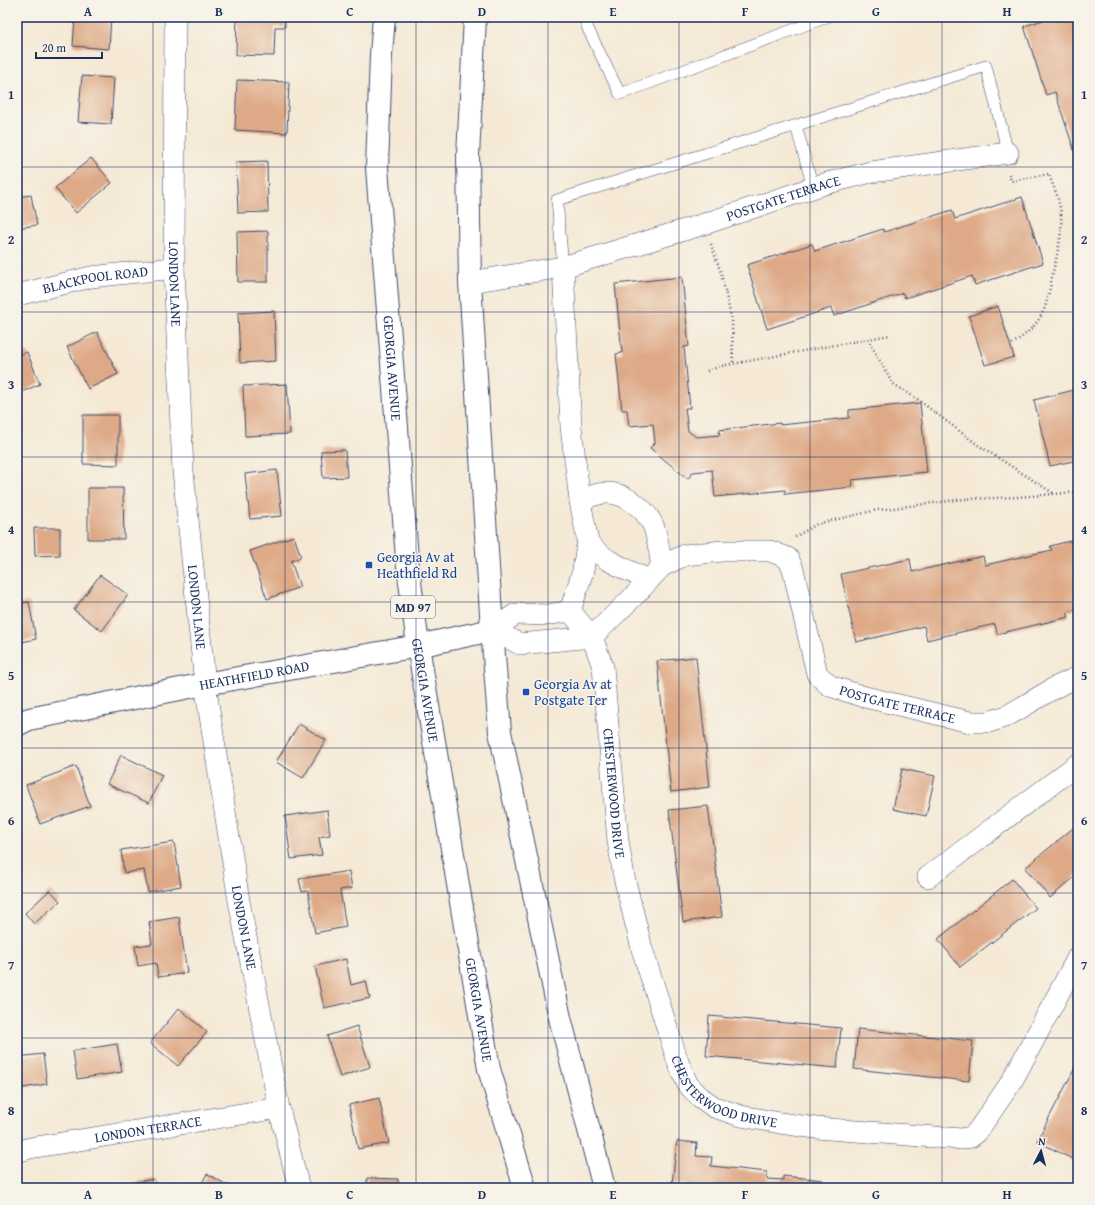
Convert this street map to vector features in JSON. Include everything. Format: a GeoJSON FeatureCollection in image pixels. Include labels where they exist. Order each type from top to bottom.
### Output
{"type":"FeatureCollection","features":[{"type":"Feature","properties":{"kind":"main road","name":"GEORGIA AVENUE"},"geometry":{"type":"LineString","coordinates":[[384,17],[376,168],[406,551],[418,646],[488,1069],[525,1188]]}},
{"type":"Feature","properties":{"kind":"main road"},"geometry":{"type":"LineString","coordinates":[[475,17],[468,156],[470,282],[500,732],[560,1018],[604,1188]]}},
{"type":"Feature","properties":{"kind":"main road","name":"HEATHFIELD ROAD"},"geometry":{"type":"LineString","coordinates":[[17,725],[29,719],[205,684],[418,646],[492,630]]}},
{"type":"Feature","properties":{"kind":"street","name":"LONDON LANE"},"geometry":{"type":"LineString","coordinates":[[175,17],[174,268],[183,471],[205,684],[239,901],[279,1108],[299,1188]]}},
{"type":"Feature","properties":{"kind":"street","name":"POSTGATE TERRACE"},"geometry":{"type":"LineString","coordinates":[[470,282],[563,267],[704,224],[813,187],[871,172],[1005,154]]}},
{"type":"Feature","properties":{"kind":"street"},"geometry":{"type":"LineString","coordinates":[[563,267],[571,427],[580,501],[588,542],[583,571],[570,611]]}},
{"type":"Feature","properties":{"kind":"street","name":"BLACKPOOL ROAD"},"geometry":{"type":"LineString","coordinates":[[17,295],[91,277],[174,268]]}},
{"type":"Feature","properties":{"kind":"street"},"geometry":{"type":"LineString","coordinates":[[580,501],[588,497],[607,493],[624,497],[644,511],[652,524],[655,573],[627,570],[608,560],[596,551],[588,542]]}},
{"type":"Feature","properties":{"kind":"street","name":"POSTGATE TERRACE"},"geometry":{"type":"LineString","coordinates":[[592,637],[655,573],[685,555],[722,551],[770,551],[788,558],[793,569],[817,674],[830,686],[865,697],[970,722],[989,722],[1007,716],[1056,688],[1076,683]]}},
{"type":"Feature","properties":{"kind":"street"},"geometry":{"type":"LineString","coordinates":[[570,611],[547,615],[516,614],[492,630],[520,644],[592,637]]}},
{"type":"Feature","properties":{"kind":"street"},"geometry":{"type":"LineString","coordinates":[[570,611],[592,637]]}},
{"type":"Feature","properties":{"kind":"street","name":"CHESTERWOOD DRIVE"},"geometry":{"type":"LineString","coordinates":[[592,637],[603,666],[618,841],[624,876],[642,949],[678,1062],[688,1085],[700,1097],[714,1107],[741,1116],[816,1128],[961,1139],[971,1137],[977,1132],[1012,1081],[1078,957]]}},
{"type":"Feature","properties":{"kind":"street"},"geometry":{"type":"LineString","coordinates":[[928,877],[1078,764]]}},
{"type":"Feature","properties":{"kind":"street","name":"LONDON TERRACE"},"geometry":{"type":"LineString","coordinates":[[17,1152],[30,1148],[279,1108]]}},
{"type":"Feature","properties":{"kind":"lane"},"geometry":{"type":"LineString","coordinates":[[585,17],[588,29],[620,94],[827,17]]}},
{"type":"Feature","properties":{"kind":"lane"},"geometry":{"type":"LineString","coordinates":[[563,267],[557,200],[986,66],[1005,154]]}},
{"type":"Feature","properties":{"kind":"lane"},"geometry":{"type":"LineString","coordinates":[[796,126],[813,187]]}},
{"type":"Feature","properties":{"kind":"path"},"geometry":{"type":"LineString","coordinates":[[1005,154],[1011,181],[1049,174],[1059,203],[1061,221],[1059,243],[1047,300],[1041,315],[1033,328],[1022,338],[1010,345]]}},
{"type":"Feature","properties":{"kind":"path"},"geometry":{"type":"LineString","coordinates":[[704,224],[721,273],[732,321],[733,364]]}},
{"type":"Feature","properties":{"kind":"path"},"geometry":{"type":"LineString","coordinates":[[707,371],[720,366],[890,335]]}},
{"type":"Feature","properties":{"kind":"path"},"geometry":{"type":"LineString","coordinates":[[868,339],[892,383],[917,399],[978,445],[1053,494]]}},
{"type":"Feature","properties":{"kind":"path"},"geometry":{"type":"LineString","coordinates":[[770,551],[817,524],[877,510],[965,499],[1018,497],[1078,492]]}},
{"type":"Feature","properties":{"kind":"building"},"geometry":{"type":"Polygon","coordinates":[[[75,17],[111,17],[109,49],[73,46],[75,17]]]}},
{"type":"Feature","properties":{"kind":"building"},"geometry":{"type":"Polygon","coordinates":[[[237,17],[285,17],[285,27],[275,27],[274,56],[236,55],[237,17]]]}},
{"type":"Feature","properties":{"kind":"building"},"geometry":{"type":"Polygon","coordinates":[[[1053,17],[1078,17],[1078,155],[1076,156],[1055,92],[1046,95],[1024,26],[1053,17]]]}},
{"type":"Feature","properties":{"kind":"building"},"geometry":{"type":"Polygon","coordinates":[[[82,76],[114,78],[111,124],[78,122],[82,76]]]}},
{"type":"Feature","properties":{"kind":"building"},"geometry":{"type":"Polygon","coordinates":[[[237,80],[289,82],[287,133],[235,130],[237,80]]]}},
{"type":"Feature","properties":{"kind":"building"},"geometry":{"type":"Polygon","coordinates":[[[91,158],[112,183],[76,213],[55,188],[91,158]]]}},
{"type":"Feature","properties":{"kind":"building"},"geometry":{"type":"Polygon","coordinates":[[[267,161],[268,212],[238,213],[236,162],[267,161]]]}},
{"type":"Feature","properties":{"kind":"building"},"geometry":{"type":"Polygon","coordinates":[[[31,195],[37,225],[17,228],[17,197],[31,195]]]}},
{"type":"Feature","properties":{"kind":"building"},"geometry":{"type":"Polygon","coordinates":[[[1022,197],[1043,263],[975,285],[972,276],[905,298],[903,293],[834,316],[831,308],[767,329],[747,265],[812,244],[815,251],[883,229],[884,232],[952,210],[955,219],[1022,197]]]}},
{"type":"Feature","properties":{"kind":"building"},"geometry":{"type":"Polygon","coordinates":[[[268,231],[268,282],[238,282],[237,232],[268,231]]]}},
{"type":"Feature","properties":{"kind":"building"},"geometry":{"type":"Polygon","coordinates":[[[682,277],[689,346],[684,347],[690,408],[685,408],[688,431],[696,437],[720,435],[719,430],[780,423],[780,425],[849,418],[849,410],[920,403],[927,472],[852,480],[853,487],[785,494],[785,490],[715,497],[712,470],[693,472],[688,479],[650,448],[655,443],[653,424],[629,426],[627,410],[622,410],[616,354],[622,353],[615,284],[682,277]]]}},
{"type":"Feature","properties":{"kind":"building"},"geometry":{"type":"Polygon","coordinates":[[[998,306],[1014,357],[985,365],[969,316],[998,306]]]}},
{"type":"Feature","properties":{"kind":"building"},"geometry":{"type":"Polygon","coordinates":[[[274,311],[276,361],[240,363],[238,313],[274,311]]]}},
{"type":"Feature","properties":{"kind":"building"},"geometry":{"type":"Polygon","coordinates":[[[97,332],[118,374],[88,389],[67,347],[97,332]]]}},
{"type":"Feature","properties":{"kind":"building"},"geometry":{"type":"Polygon","coordinates":[[[27,352],[40,384],[17,394],[17,355],[27,352]]]}},
{"type":"Feature","properties":{"kind":"building"},"geometry":{"type":"Polygon","coordinates":[[[287,384],[290,434],[245,436],[243,386],[287,384]]]}},
{"type":"Feature","properties":{"kind":"building"},"geometry":{"type":"Polygon","coordinates":[[[1078,389],[1078,460],[1050,466],[1034,400],[1078,389]]]}},
{"type":"Feature","properties":{"kind":"building"},"geometry":{"type":"Polygon","coordinates":[[[83,415],[118,415],[118,465],[83,464],[83,415]]]}},
{"type":"Feature","properties":{"kind":"building"},"geometry":{"type":"Polygon","coordinates":[[[345,450],[347,477],[323,478],[321,451],[345,450]]]}},
{"type":"Feature","properties":{"kind":"building"},"geometry":{"type":"Polygon","coordinates":[[[277,470],[282,516],[250,519],[245,474],[277,470]]]}},
{"type":"Feature","properties":{"kind":"building"},"geometry":{"type":"Polygon","coordinates":[[[88,488],[123,488],[124,539],[88,539],[88,488]]]}},
{"type":"Feature","properties":{"kind":"building"},"geometry":{"type":"Polygon","coordinates":[[[34,528],[60,528],[60,555],[35,556],[34,528]]]}},
{"type":"Feature","properties":{"kind":"building"},"geometry":{"type":"Polygon","coordinates":[[[294,536],[301,557],[291,561],[300,587],[267,599],[250,551],[294,536]]]}},
{"type":"Feature","properties":{"kind":"building"},"geometry":{"type":"Polygon","coordinates":[[[1078,539],[1078,609],[1067,612],[1069,617],[997,634],[995,624],[927,640],[924,626],[856,642],[841,574],[910,559],[912,572],[983,556],[985,565],[1052,550],[1050,546],[1078,539]]]}},
{"type":"Feature","properties":{"kind":"building"},"geometry":{"type":"Polygon","coordinates":[[[100,575],[128,595],[102,631],[74,610],[100,575]]]}},
{"type":"Feature","properties":{"kind":"building"},"geometry":{"type":"Polygon","coordinates":[[[29,602],[36,639],[17,643],[17,604],[29,602]]]}},
{"type":"Feature","properties":{"kind":"building"},"geometry":{"type":"Polygon","coordinates":[[[696,657],[710,787],[671,792],[657,661],[696,657]]]}},
{"type":"Feature","properties":{"kind":"building"},"geometry":{"type":"Polygon","coordinates":[[[299,724],[326,740],[303,778],[276,762],[299,724]]]}},
{"type":"Feature","properties":{"kind":"building"},"geometry":{"type":"Polygon","coordinates":[[[121,755],[162,775],[149,803],[107,784],[121,755]]]}},
{"type":"Feature","properties":{"kind":"building"},"geometry":{"type":"Polygon","coordinates":[[[76,766],[90,806],[40,824],[26,785],[76,766]]]}},
{"type":"Feature","properties":{"kind":"building"},"geometry":{"type":"Polygon","coordinates":[[[902,769],[935,776],[926,816],[893,809],[902,769]]]}},
{"type":"Feature","properties":{"kind":"building"},"geometry":{"type":"Polygon","coordinates":[[[708,806],[722,917],[683,922],[669,810],[708,806]]]}},
{"type":"Feature","properties":{"kind":"building"},"geometry":{"type":"Polygon","coordinates":[[[327,810],[330,835],[319,837],[322,855],[291,859],[285,816],[327,810]]]}},
{"type":"Feature","properties":{"kind":"building"},"geometry":{"type":"Polygon","coordinates":[[[1078,824],[1078,874],[1050,898],[1025,868],[1078,824]]]}},
{"type":"Feature","properties":{"kind":"building"},"geometry":{"type":"Polygon","coordinates":[[[174,842],[181,886],[148,892],[144,870],[124,873],[121,850],[174,842]]]}},
{"type":"Feature","properties":{"kind":"building"},"geometry":{"type":"Polygon","coordinates":[[[349,871],[352,888],[340,890],[346,927],[315,933],[308,891],[302,892],[299,879],[349,871]]]}},
{"type":"Feature","properties":{"kind":"building"},"geometry":{"type":"Polygon","coordinates":[[[1012,879],[1036,908],[960,967],[938,939],[1012,879]]]}},
{"type":"Feature","properties":{"kind":"building"},"geometry":{"type":"Polygon","coordinates":[[[50,890],[60,901],[34,924],[25,913],[50,890]]]}},
{"type":"Feature","properties":{"kind":"building"},"geometry":{"type":"Polygon","coordinates":[[[179,917],[187,973],[158,977],[156,963],[138,966],[135,946],[152,944],[149,922],[179,917]]]}},
{"type":"Feature","properties":{"kind":"building"},"geometry":{"type":"Polygon","coordinates":[[[346,959],[351,985],[366,981],[370,998],[324,1008],[315,966],[346,959]]]}},
{"type":"Feature","properties":{"kind":"building"},"geometry":{"type":"Polygon","coordinates":[[[179,1008],[207,1032],[178,1066],[150,1043],[179,1008]]]}},
{"type":"Feature","properties":{"kind":"building"},"geometry":{"type":"Polygon","coordinates":[[[709,1016],[841,1028],[837,1068],[706,1056],[709,1016]]]}},
{"type":"Feature","properties":{"kind":"building"},"geometry":{"type":"Polygon","coordinates":[[[357,1026],[370,1067],[340,1077],[327,1036],[357,1026]]]}},
{"type":"Feature","properties":{"kind":"building"},"geometry":{"type":"Polygon","coordinates":[[[858,1029],[973,1041],[969,1081],[854,1069],[858,1029]]]}},
{"type":"Feature","properties":{"kind":"building"},"geometry":{"type":"Polygon","coordinates":[[[117,1044],[122,1072],[77,1079],[73,1051],[117,1044]]]}},
{"type":"Feature","properties":{"kind":"building"},"geometry":{"type":"Polygon","coordinates":[[[43,1054],[47,1084],[17,1089],[17,1057],[43,1054]]]}},
{"type":"Feature","properties":{"kind":"building"},"geometry":{"type":"Polygon","coordinates":[[[1078,1062],[1078,1154],[1074,1160],[1037,1141],[1078,1062]]]}},
{"type":"Feature","properties":{"kind":"building"},"geometry":{"type":"Polygon","coordinates":[[[379,1098],[389,1143],[358,1149],[349,1105],[379,1098]]]}},
{"type":"Feature","properties":{"kind":"building"},"geometry":{"type":"Polygon","coordinates":[[[677,1141],[697,1143],[696,1156],[712,1157],[711,1166],[767,1172],[767,1179],[783,1180],[783,1176],[823,1180],[822,1188],[689,1188],[689,1185],[672,1184],[677,1141]]]}},
{"type":"Feature","properties":{"kind":"building"},"geometry":{"type":"Polygon","coordinates":[[[207,1174],[233,1188],[199,1188],[207,1174]]]}},
{"type":"Feature","properties":{"kind":"building"},"geometry":{"type":"Polygon","coordinates":[[[367,1178],[398,1179],[398,1188],[367,1188],[367,1178]]]}},
{"type":"Feature","properties":{"kind":"building"},"geometry":{"type":"Polygon","coordinates":[[[154,1179],[156,1188],[110,1188],[110,1187],[154,1179]]]}},
{"type":"Feature","properties":{"kind":"building"},"geometry":{"type":"Polygon","coordinates":[[[948,1185],[963,1187],[963,1188],[948,1188],[948,1185]]]}},
{"type":"Feature","properties":{"kind":"building"},"geometry":{"type":"Polygon","coordinates":[[[861,1186],[871,1187],[871,1188],[860,1188],[861,1186]]]}},
{"type":"Feature","properties":{"kind":"place","name":"Georgia Av at Heathfield Rd"},"geometry":{"type":"Point","coordinates":[369,565]}},
{"type":"Feature","properties":{"kind":"place","name":"Georgia Av at Postgate Ter"},"geometry":{"type":"Point","coordinates":[526,692]}}]}
